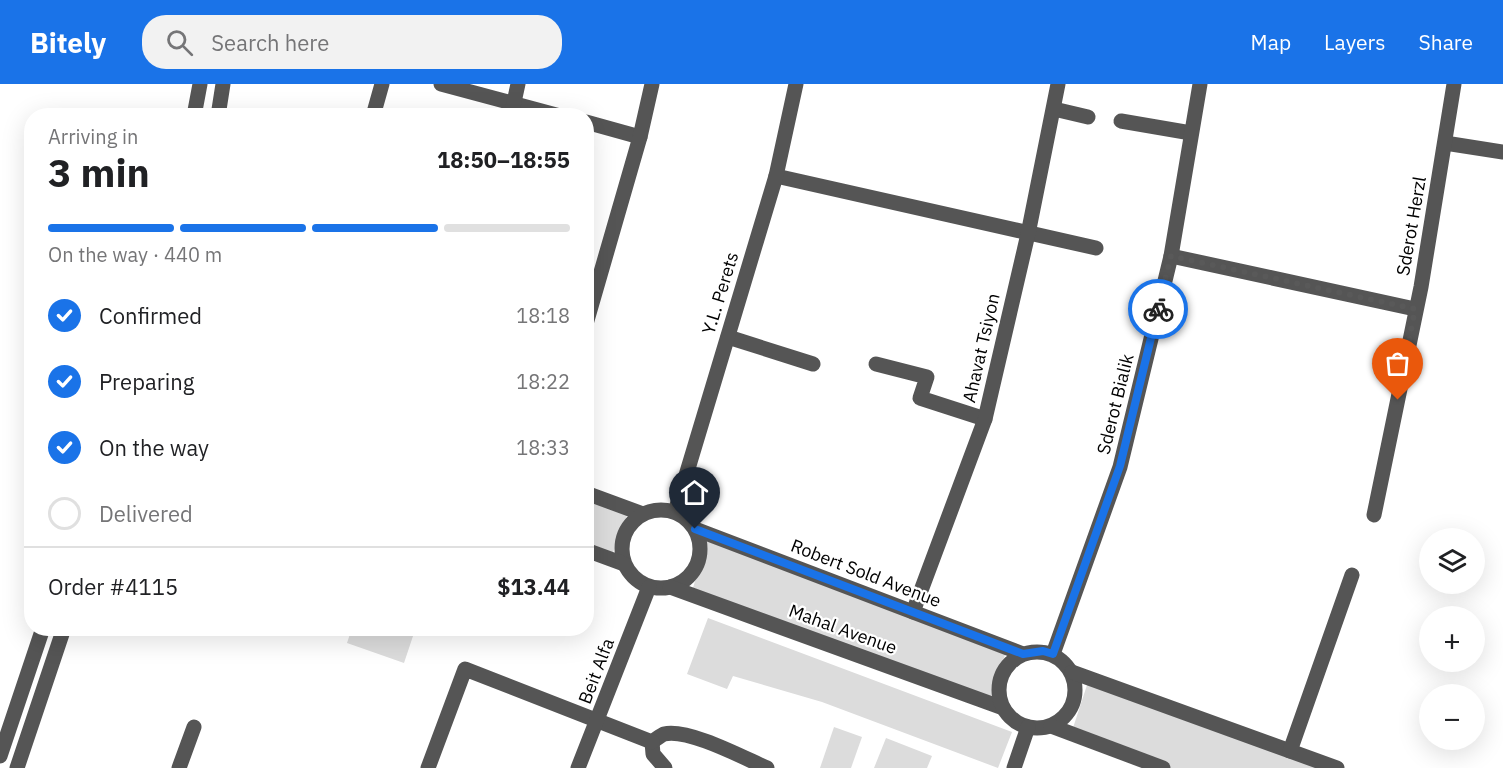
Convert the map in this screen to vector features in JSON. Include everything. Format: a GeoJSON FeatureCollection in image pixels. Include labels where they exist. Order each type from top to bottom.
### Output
{"type":"FeatureCollection","features":[{"type":"Feature","properties":{"kind":"street"},"geometry":{"type":"LineString","coordinates":[[196,108],[200,84]]}},
{"type":"Feature","properties":{"kind":"street"},"geometry":{"type":"LineString","coordinates":[[219,108],[223,84]]}},
{"type":"Feature","properties":{"kind":"street"},"geometry":{"type":"LineString","coordinates":[[375,108],[382,84]]}},
{"type":"Feature","properties":{"kind":"street"},"geometry":{"type":"LineString","coordinates":[[441,84],[509,108]]}},
{"type":"Feature","properties":{"kind":"street"},"geometry":{"type":"LineString","coordinates":[[512,108],[518,84]]}},
{"type":"Feature","properties":{"kind":"street"},"geometry":{"type":"LineString","coordinates":[[594,296],[640,137],[652,84]]}},
{"type":"Feature","properties":{"kind":"street","name":"Y.L. Perets"},"geometry":{"type":"LineString","coordinates":[[675,512],[776,176],[796,84]]}},
{"type":"Feature","properties":{"kind":"street","name":"Ahavat Tsiyon"},"geometry":{"type":"LineString","coordinates":[[913,612],[985,419],[1028,234],[1058,84]]}},
{"type":"Feature","properties":{"kind":"street","name":"Sderot Bialik"},"geometry":{"type":"LineString","coordinates":[[1053,654],[1120,466],[1171,256],[1200,84]]}},
{"type":"Feature","properties":{"kind":"street","name":"Sderot Herzl"},"geometry":{"type":"LineString","coordinates":[[1374,515],[1415,309],[1454,86]]}},
{"type":"Feature","properties":{"kind":"street"},"geometry":{"type":"LineString","coordinates":[[1054,109],[1088,117]]}},
{"type":"Feature","properties":{"kind":"street"},"geometry":{"type":"LineString","coordinates":[[1121,121],[1191,133]]}},
{"type":"Feature","properties":{"kind":"street"},"geometry":{"type":"LineString","coordinates":[[594,125],[640,137]]}},
{"type":"Feature","properties":{"kind":"street"},"geometry":{"type":"LineString","coordinates":[[1445,143],[1503,152]]}},
{"type":"Feature","properties":{"kind":"street"},"geometry":{"type":"LineString","coordinates":[[776,176],[1096,248]]}},
{"type":"Feature","properties":{"kind":"street"},"geometry":{"type":"LineString","coordinates":[[1171,256],[1415,309]]}},
{"type":"Feature","properties":{"kind":"street"},"geometry":{"type":"LineString","coordinates":[[728,337],[813,364]]}},
{"type":"Feature","properties":{"kind":"street"},"geometry":{"type":"LineString","coordinates":[[876,364],[927,377],[920,398],[985,419]]}},
{"type":"Feature","properties":{"kind":"street"},"geometry":{"type":"LineString","coordinates":[[594,496],[643,514]]}},
{"type":"Feature","properties":{"kind":"street"},"geometry":{"type":"LineString","coordinates":[[664,510],[675,512],[695,529],[700,553],[697,564],[682,582],[670,587],[650,587],[639,582],[630,574],[621,553],[622,541],[633,521],[643,514],[664,510]]}},
{"type":"Feature","properties":{"kind":"street","name":"Robert Sold Avenue"},"geometry":{"type":"LineString","coordinates":[[695,529],[1023,654]]}},
{"type":"Feature","properties":{"kind":"street"},"geometry":{"type":"LineString","coordinates":[[594,553],[624,564]]}},
{"type":"Feature","properties":{"kind":"street"},"geometry":{"type":"LineString","coordinates":[[1290,751],[1352,575]]}},
{"type":"Feature","properties":{"kind":"street","name":"Beit Alfa"},"geometry":{"type":"LineString","coordinates":[[578,768],[650,587]]}},
{"type":"Feature","properties":{"kind":"street","name":"Mahal Avenue"},"geometry":{"type":"LineString","coordinates":[[670,587],[1003,708]]}},
{"type":"Feature","properties":{"kind":"street"},"geometry":{"type":"LineString","coordinates":[[0,756],[40,636]]}},
{"type":"Feature","properties":{"kind":"street"},"geometry":{"type":"LineString","coordinates":[[17,768],[61,636]]}},
{"type":"Feature","properties":{"kind":"street"},"geometry":{"type":"LineString","coordinates":[[1043,651],[1053,654],[1064,661],[1072,672],[1076,684],[1076,697],[1071,709],[1051,726],[1028,727],[1018,723],[1003,708],[999,696],[999,682],[1008,666],[1023,654],[1043,651]]}},
{"type":"Feature","properties":{"kind":"street"},"geometry":{"type":"LineString","coordinates":[[428,768],[465,669],[652,742]]}},
{"type":"Feature","properties":{"kind":"street"},"geometry":{"type":"LineString","coordinates":[[1072,672],[1336,768]]}},
{"type":"Feature","properties":{"kind":"street"},"geometry":{"type":"LineString","coordinates":[[1051,726],[1163,768]]}},
{"type":"Feature","properties":{"kind":"street"},"geometry":{"type":"LineString","coordinates":[[179,768],[194,727]]}},
{"type":"Feature","properties":{"kind":"street"},"geometry":{"type":"LineString","coordinates":[[1014,768],[1028,727]]}},
{"type":"Feature","properties":{"kind":"street"},"geometry":{"type":"LineString","coordinates":[[652,742],[662,735],[675,733],[696,737],[767,768]]}},
{"type":"Feature","properties":{"kind":"street"},"geometry":{"type":"LineString","coordinates":[[652,742],[653,754],[665,768]]}},
{"type":"Feature","properties":{"kind":"shaded area"},"geometry":{"type":"Polygon","coordinates":[[[594,501],[628,513],[612,555],[594,549],[594,501]]]}},
{"type":"Feature","properties":{"kind":"shaded area"},"geometry":{"type":"Polygon","coordinates":[[[708,539],[1006,652],[989,702],[692,591],[708,539]]]}},
{"type":"Feature","properties":{"kind":"shaded area"},"geometry":{"type":"Polygon","coordinates":[[[708,618],[1012,732],[998,768],[822,702],[733,676],[727,689],[687,674],[708,618]]]}},
{"type":"Feature","properties":{"kind":"shaded area"},"geometry":{"type":"Polygon","coordinates":[[[349,636],[413,636],[404,663],[347,643],[349,636]]]}},
{"type":"Feature","properties":{"kind":"shaded area"},"geometry":{"type":"Polygon","coordinates":[[[1088,682],[1321,768],[1165,768],[1071,734],[1088,682]]]}},
{"type":"Feature","properties":{"kind":"shaded area"},"geometry":{"type":"Polygon","coordinates":[[[834,727],[862,737],[851,768],[820,768],[834,727]]]}},
{"type":"Feature","properties":{"kind":"shaded area"},"geometry":{"type":"Polygon","coordinates":[[[886,738],[932,756],[927,768],[874,768],[886,738]]]}},
{"type":"Feature","properties":{"kind":"way so far"},"geometry":{"type":"LineString","coordinates":[[1158,309],[1171,256],[1415,309],[1398,400]]}},
{"type":"Feature","properties":{"kind":"route"},"geometry":{"type":"LineString","coordinates":[[695,529],[1023,654],[1043,651],[1053,654],[1120,466],[1158,309]]}}]}
